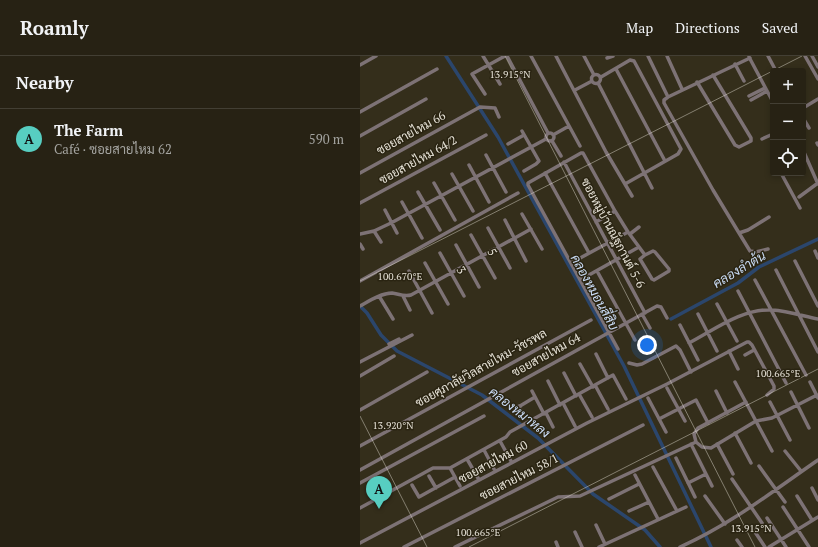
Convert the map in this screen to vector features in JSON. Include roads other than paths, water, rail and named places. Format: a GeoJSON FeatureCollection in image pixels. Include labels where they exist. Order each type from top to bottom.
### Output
{"type":"FeatureCollection","features":[{"type":"Feature","properties":{"kind":"street"},"geometry":{"type":"LineString","coordinates":[[360,65],[376,56]]}},
{"type":"Feature","properties":{"kind":"street"},"geometry":{"type":"LineString","coordinates":[[483,56],[500,84]]}},
{"type":"Feature","properties":{"kind":"street"},"geometry":{"type":"LineString","coordinates":[[485,94],[472,74],[506,56],[548,133],[553,135],[570,126]]}},
{"type":"Feature","properties":{"kind":"street"},"geometry":{"type":"LineString","coordinates":[[531,56],[580,146]]}},
{"type":"Feature","properties":{"kind":"street"},"geometry":{"type":"LineString","coordinates":[[556,56],[609,158],[632,196]]}},
{"type":"Feature","properties":{"kind":"street"},"geometry":{"type":"LineString","coordinates":[[575,90],[592,81],[594,75],[584,56]]}},
{"type":"Feature","properties":{"kind":"street"},"geometry":{"type":"LineString","coordinates":[[607,58],[612,56]]}},
{"type":"Feature","properties":{"kind":"street"},"geometry":{"type":"LineString","coordinates":[[648,56],[668,97]]}},
{"type":"Feature","properties":{"kind":"street"},"geometry":{"type":"LineString","coordinates":[[667,56],[682,89]]}},
{"type":"Feature","properties":{"kind":"street"},"geometry":{"type":"LineString","coordinates":[[768,56],[774,68]]}},
{"type":"Feature","properties":{"kind":"street"},"geometry":{"type":"LineString","coordinates":[[805,56],[818,79]]}},
{"type":"Feature","properties":{"kind":"street"},"geometry":{"type":"LineString","coordinates":[[812,56],[818,67]]}},
{"type":"Feature","properties":{"kind":"street"},"geometry":{"type":"LineString","coordinates":[[768,248],[756,252],[750,251],[665,106],[664,100],[682,89],[749,57],[770,96]]}},
{"type":"Feature","properties":{"kind":"street"},"geometry":{"type":"LineString","coordinates":[[598,83],[601,80],[601,77],[630,60],[634,61],[681,148],[680,152],[625,184]]}},
{"type":"Feature","properties":{"kind":"street"},"geometry":{"type":"LineString","coordinates":[[735,64],[744,82]]}},
{"type":"Feature","properties":{"kind":"street"},"geometry":{"type":"LineString","coordinates":[[360,112],[437,69]]}},
{"type":"Feature","properties":{"kind":"street"},"geometry":{"type":"LineString","coordinates":[[616,69],[665,161]]}},
{"type":"Feature","properties":{"kind":"street"},"geometry":{"type":"LineString","coordinates":[[594,75],[598,74],[601,77]]}},
{"type":"Feature","properties":{"kind":"street"},"geometry":{"type":"LineString","coordinates":[[697,82],[735,145],[739,147],[751,141],[751,138],[713,75]]}},
{"type":"Feature","properties":{"kind":"street"},"geometry":{"type":"LineString","coordinates":[[592,81],[598,83],[652,188]]}},
{"type":"Feature","properties":{"kind":"street"},"geometry":{"type":"LineString","coordinates":[[749,96],[766,89]]}},
{"type":"Feature","properties":{"kind":"street"},"geometry":{"type":"LineString","coordinates":[[751,100],[766,89]]}},
{"type":"Feature","properties":{"kind":"street"},"geometry":{"type":"LineString","coordinates":[[360,136],[426,99]]}},
{"type":"Feature","properties":{"kind":"street"},"geometry":{"type":"LineString","coordinates":[[806,106],[818,99]]}},
{"type":"Feature","properties":{"kind":"street","name":"ซอยสายไหม 66"},"geometry":{"type":"LineString","coordinates":[[360,172],[480,107],[495,108],[499,117]]}},
{"type":"Feature","properties":{"kind":"street"},"geometry":{"type":"LineString","coordinates":[[806,123],[809,128]]}},
{"type":"Feature","properties":{"kind":"street"},"geometry":{"type":"LineString","coordinates":[[522,131],[539,161],[524,171]]}},
{"type":"Feature","properties":{"kind":"street"},"geometry":{"type":"LineString","coordinates":[[546,139],[546,135],[548,133]]}},
{"type":"Feature","properties":{"kind":"street","name":"ซอยสายไหม 64/2"},"geometry":{"type":"LineString","coordinates":[[360,203],[486,135]]}},
{"type":"Feature","properties":{"kind":"street"},"geometry":{"type":"LineString","coordinates":[[508,144],[524,135]]}},
{"type":"Feature","properties":{"kind":"street"},"geometry":{"type":"LineString","coordinates":[[553,135],[554,138],[552,140],[561,156]]}},
{"type":"Feature","properties":{"kind":"street"},"geometry":{"type":"LineString","coordinates":[[762,139],[770,135]]}},
{"type":"Feature","properties":{"kind":"street"},"geometry":{"type":"LineString","coordinates":[[360,234],[374,231],[391,223],[546,139],[549,141],[552,140]]}},
{"type":"Feature","properties":{"kind":"street"},"geometry":{"type":"LineString","coordinates":[[618,349],[528,185],[530,182],[564,162],[581,153],[584,154],[615,211],[645,255]]}},
{"type":"Feature","properties":{"kind":"street"},"geometry":{"type":"LineString","coordinates":[[486,155],[506,192]]}},
{"type":"Feature","properties":{"kind":"street"},"geometry":{"type":"LineString","coordinates":[[799,197],[818,184],[806,157]]}},
{"type":"Feature","properties":{"kind":"street","name":"ซอยหมู่บ้านณัฐกานต์ 5-6"},"geometry":{"type":"LineString","coordinates":[[564,162],[608,243],[650,328]]}},
{"type":"Feature","properties":{"kind":"street"},"geometry":{"type":"LineString","coordinates":[[469,165],[489,202]]}},
{"type":"Feature","properties":{"kind":"street"},"geometry":{"type":"LineString","coordinates":[[545,173],[589,253]]}},
{"type":"Feature","properties":{"kind":"street"},"geometry":{"type":"LineString","coordinates":[[452,174],[473,211]]}},
{"type":"Feature","properties":{"kind":"street"},"geometry":{"type":"LineString","coordinates":[[783,176],[800,208]]}},
{"type":"Feature","properties":{"kind":"street"},"geometry":{"type":"LineString","coordinates":[[434,183],[455,220]]}},
{"type":"Feature","properties":{"kind":"street"},"geometry":{"type":"LineString","coordinates":[[418,192],[440,230]]}},
{"type":"Feature","properties":{"kind":"street"},"geometry":{"type":"LineString","coordinates":[[360,281],[518,193]]}},
{"type":"Feature","properties":{"kind":"street"},"geometry":{"type":"LineString","coordinates":[[402,202],[422,238]]}},
{"type":"Feature","properties":{"kind":"street"},"geometry":{"type":"LineString","coordinates":[[385,210],[397,234]]}},
{"type":"Feature","properties":{"kind":"street"},"geometry":{"type":"LineString","coordinates":[[596,222],[615,211]]}},
{"type":"Feature","properties":{"kind":"street"},"geometry":{"type":"LineString","coordinates":[[522,214],[542,249]]}},
{"type":"Feature","properties":{"kind":"street"},"geometry":{"type":"LineString","coordinates":[[739,233],[748,230],[769,217]]}},
{"type":"Feature","properties":{"kind":"street"},"geometry":{"type":"LineString","coordinates":[[504,220],[526,261]]}},
{"type":"Feature","properties":{"kind":"street"},"geometry":{"type":"LineString","coordinates":[[571,263],[639,227]]}},
{"type":"Feature","properties":{"kind":"street"},"geometry":{"type":"LineString","coordinates":[[488,228],[510,268]]}},
{"type":"Feature","properties":{"kind":"street"},"geometry":{"type":"LineString","coordinates":[[360,306],[384,294],[393,293],[408,296],[531,229]]}},
{"type":"Feature","properties":{"kind":"street"},"geometry":{"type":"LineString","coordinates":[[374,231],[381,242]]}},
{"type":"Feature","properties":{"kind":"street","name":"5"},"geometry":{"type":"LineString","coordinates":[[471,235],[495,278]]}},
{"type":"Feature","properties":{"kind":"street"},"geometry":{"type":"LineString","coordinates":[[360,244],[363,249]]}},
{"type":"Feature","properties":{"kind":"street"},"geometry":{"type":"LineString","coordinates":[[456,245],[479,287]]}},
{"type":"Feature","properties":{"kind":"street"},"geometry":{"type":"LineString","coordinates":[[580,280],[639,247]]}},
{"type":"Feature","properties":{"kind":"street"},"geometry":{"type":"LineString","coordinates":[[653,251],[655,252],[669,269],[668,272],[652,280],[640,259],[645,255],[653,251]]}},
{"type":"Feature","properties":{"kind":"street"},"geometry":{"type":"LineString","coordinates":[[815,251],[818,258]]}},
{"type":"Feature","properties":{"kind":"street","name":"3"},"geometry":{"type":"LineString","coordinates":[[440,253],[464,296]]}},
{"type":"Feature","properties":{"kind":"street"},"geometry":{"type":"LineString","coordinates":[[795,261],[818,306]]}},
{"type":"Feature","properties":{"kind":"street"},"geometry":{"type":"LineString","coordinates":[[425,262],[448,304]]}},
{"type":"Feature","properties":{"kind":"street"},"geometry":{"type":"LineString","coordinates":[[776,270],[818,352]]}},
{"type":"Feature","properties":{"kind":"street"},"geometry":{"type":"LineString","coordinates":[[409,271],[432,313]]}},
{"type":"Feature","properties":{"kind":"street"},"geometry":{"type":"LineString","coordinates":[[597,271],[635,340]]}},
{"type":"Feature","properties":{"kind":"street"},"geometry":{"type":"LineString","coordinates":[[755,280],[806,375]]}},
{"type":"Feature","properties":{"kind":"street"},"geometry":{"type":"LineString","coordinates":[[738,292],[786,383]]}},
{"type":"Feature","properties":{"kind":"street"},"geometry":{"type":"LineString","coordinates":[[379,296],[393,318]]}},
{"type":"Feature","properties":{"kind":"street"},"geometry":{"type":"LineString","coordinates":[[403,296],[410,310]]}},
{"type":"Feature","properties":{"kind":"street"},"geometry":{"type":"LineString","coordinates":[[717,304],[737,342]]}},
{"type":"Feature","properties":{"kind":"street","name":"ซอยสายไหม 64"},"geometry":{"type":"LineString","coordinates":[[360,470],[600,336],[657,306],[661,307],[667,318]]}},
{"type":"Feature","properties":{"kind":"street"},"geometry":{"type":"LineString","coordinates":[[689,343],[749,312],[772,310],[818,319]]}},
{"type":"Feature","properties":{"kind":"street"},"geometry":{"type":"LineString","coordinates":[[698,314],[717,351]]}},
{"type":"Feature","properties":{"kind":"street","name":"ซอยศุภาลัยวิลสายไหม-วัชรพล"},"geometry":{"type":"LineString","coordinates":[[360,446],[591,320]]}},
{"type":"Feature","properties":{"kind":"street"},"geometry":{"type":"LineString","coordinates":[[680,325],[698,360]]}},
{"type":"Feature","properties":{"kind":"street"},"geometry":{"type":"LineString","coordinates":[[360,361],[397,340],[412,335]]}},
{"type":"Feature","properties":{"kind":"street","name":"ซอยสายไหม 60"},"geometry":{"type":"LineString","coordinates":[[360,543],[729,351],[748,342],[751,343],[754,350]]}},
{"type":"Feature","properties":{"kind":"street"},"geometry":{"type":"LineString","coordinates":[[629,363],[637,365],[642,364],[676,346],[680,350],[691,372]]}},
{"type":"Feature","properties":{"kind":"street"},"geometry":{"type":"LineString","coordinates":[[745,355],[754,350],[774,388],[767,395]]}},
{"type":"Feature","properties":{"kind":"street"},"geometry":{"type":"LineString","coordinates":[[729,351],[738,369]]}},
{"type":"Feature","properties":{"kind":"street"},"geometry":{"type":"LineString","coordinates":[[596,354],[608,378]]}},
{"type":"Feature","properties":{"kind":"street"},"geometry":{"type":"LineString","coordinates":[[360,376],[394,356]]}},
{"type":"Feature","properties":{"kind":"street"},"geometry":{"type":"LineString","coordinates":[[580,364],[608,409]]}},
{"type":"Feature","properties":{"kind":"street"},"geometry":{"type":"LineString","coordinates":[[360,410],[427,372]]}},
{"type":"Feature","properties":{"kind":"street"},"geometry":{"type":"LineString","coordinates":[[564,373],[592,417]]}},
{"type":"Feature","properties":{"kind":"street"},"geometry":{"type":"LineString","coordinates":[[360,508],[433,468],[450,468],[500,441],[518,428],[613,375],[626,399]]}},
{"type":"Feature","properties":{"kind":"street"},"geometry":{"type":"LineString","coordinates":[[548,382],[575,426]]}},
{"type":"Feature","properties":{"kind":"street"},"geometry":{"type":"LineString","coordinates":[[735,382],[772,451]]}},
{"type":"Feature","properties":{"kind":"street"},"geometry":{"type":"LineString","coordinates":[[746,402],[698,428],[694,434],[696,442],[702,447],[711,448],[756,421],[777,415],[817,397],[810,382]]}},
{"type":"Feature","properties":{"kind":"street"},"geometry":{"type":"LineString","coordinates":[[667,388],[685,421]]}},
{"type":"Feature","properties":{"kind":"street"},"geometry":{"type":"LineString","coordinates":[[532,391],[554,427]]}},
{"type":"Feature","properties":{"kind":"street"},"geometry":{"type":"LineString","coordinates":[[716,391],[727,413]]}},
{"type":"Feature","properties":{"kind":"street"},"geometry":{"type":"LineString","coordinates":[[791,392],[809,428]]}},
{"type":"Feature","properties":{"kind":"street"},"geometry":{"type":"LineString","coordinates":[[515,409],[535,397]]}},
{"type":"Feature","properties":{"kind":"street"},"geometry":{"type":"LineString","coordinates":[[648,398],[666,432]]}},
{"type":"Feature","properties":{"kind":"street"},"geometry":{"type":"LineString","coordinates":[[659,419],[696,400],[708,423]]}},
{"type":"Feature","properties":{"kind":"street"},"geometry":{"type":"LineString","coordinates":[[770,402],[790,440]]}},
{"type":"Feature","properties":{"kind":"street"},"geometry":{"type":"LineString","coordinates":[[519,406],[524,417]]}},
{"type":"Feature","properties":{"kind":"street"},"geometry":{"type":"LineString","coordinates":[[360,483],[484,416]]}},
{"type":"Feature","properties":{"kind":"street","name":"ซอยสายไหม 58/1"},"geometry":{"type":"LineString","coordinates":[[404,547],[643,425]]}},
{"type":"Feature","properties":{"kind":"street"},"geometry":{"type":"LineString","coordinates":[[735,433],[751,463]]}},
{"type":"Feature","properties":{"kind":"street"},"geometry":{"type":"LineString","coordinates":[[500,441],[511,461]]}},
{"type":"Feature","properties":{"kind":"street"},"geometry":{"type":"LineString","coordinates":[[455,547],[558,497],[580,496],[696,442]]}},
{"type":"Feature","properties":{"kind":"street"},"geometry":{"type":"LineString","coordinates":[[691,444],[712,486]]}},
{"type":"Feature","properties":{"kind":"street"},"geometry":{"type":"LineString","coordinates":[[717,444],[733,474]]}},
{"type":"Feature","properties":{"kind":"street"},"geometry":{"type":"LineString","coordinates":[[484,450],[494,469]]}},
{"type":"Feature","properties":{"kind":"street"},"geometry":{"type":"LineString","coordinates":[[785,451],[801,471]]}},
{"type":"Feature","properties":{"kind":"street"},"geometry":{"type":"LineString","coordinates":[[676,458],[695,497]]}},
{"type":"Feature","properties":{"kind":"street"},"geometry":{"type":"LineString","coordinates":[[467,459],[478,478]]}},
{"type":"Feature","properties":{"kind":"street"},"geometry":{"type":"LineString","coordinates":[[680,547],[711,533],[818,460]]}},
{"type":"Feature","properties":{"kind":"street"},"geometry":{"type":"LineString","coordinates":[[759,466],[785,502]]}},
{"type":"Feature","properties":{"kind":"street"},"geometry":{"type":"LineString","coordinates":[[653,467],[676,511]]}},
{"type":"Feature","properties":{"kind":"street"},"geometry":{"type":"LineString","coordinates":[[450,468],[460,486]]}},
{"type":"Feature","properties":{"kind":"street"},"geometry":{"type":"LineString","coordinates":[[688,483],[706,474]]}},
{"type":"Feature","properties":{"kind":"street"},"geometry":{"type":"LineString","coordinates":[[635,475],[658,519]]}},
{"type":"Feature","properties":{"kind":"street"},"geometry":{"type":"LineString","coordinates":[[429,476],[436,488]]}},
{"type":"Feature","properties":{"kind":"street"},"geometry":{"type":"LineString","coordinates":[[412,485],[419,497],[455,477]]}},
{"type":"Feature","properties":{"kind":"street"},"geometry":{"type":"LineString","coordinates":[[732,479],[762,523]]}},
{"type":"Feature","properties":{"kind":"street"},"geometry":{"type":"LineString","coordinates":[[609,498],[639,484]]}},
{"type":"Feature","properties":{"kind":"street"},"geometry":{"type":"LineString","coordinates":[[812,488],[818,500]]}},
{"type":"Feature","properties":{"kind":"street"},"geometry":{"type":"LineString","coordinates":[[705,496],[725,524]]}},
{"type":"Feature","properties":{"kind":"street"},"geometry":{"type":"LineString","coordinates":[[797,496],[812,520]]}},
{"type":"Feature","properties":{"kind":"street"},"geometry":{"type":"LineString","coordinates":[[629,511],[649,502]]}},
{"type":"Feature","properties":{"kind":"street"},"geometry":{"type":"LineString","coordinates":[[599,547],[686,507]]}},
{"type":"Feature","properties":{"kind":"street"},"geometry":{"type":"LineString","coordinates":[[783,507],[808,547]]}},
{"type":"Feature","properties":{"kind":"street"},"geometry":{"type":"LineString","coordinates":[[769,547],[818,517]]}},
{"type":"Feature","properties":{"kind":"street"},"geometry":{"type":"LineString","coordinates":[[767,518],[786,547]]}},
{"type":"Feature","properties":{"kind":"street"},"geometry":{"type":"LineString","coordinates":[[596,524],[605,544]]}},
{"type":"Feature","properties":{"kind":"street"},"geometry":{"type":"LineString","coordinates":[[753,529],[765,547]]}},
{"type":"Feature","properties":{"kind":"street"},"geometry":{"type":"LineString","coordinates":[[576,532],[582,547]]}},
{"type":"Feature","properties":{"kind":"street"},"geometry":{"type":"LineString","coordinates":[[737,540],[742,547]]}},
{"type":"Feature","properties":{"kind":"street"},"geometry":{"type":"LineString","coordinates":[[556,542],[558,547]]}},
{"type":"Feature","properties":{"kind":"waterway","name":"คลองหมอนสี่สิบ"},"geometry":{"type":"LineString","coordinates":[[446,56],[498,137],[624,366],[711,547]]}},
{"type":"Feature","properties":{"kind":"waterway","name":"คลองลำต้น"},"geometry":{"type":"LineString","coordinates":[[671,319],[738,283],[759,267],[818,239]]}},
{"type":"Feature","properties":{"kind":"waterway","name":"คลองหมาหลง"},"geometry":{"type":"LineString","coordinates":[[360,306],[367,313],[381,335],[397,351],[482,395],[538,438],[593,494],[645,530],[660,547]]}},
{"type":"Feature","properties":{"kind":"place","name":"The Farm"},"geometry":{"type":"Point","coordinates":[379,509]}}]}
